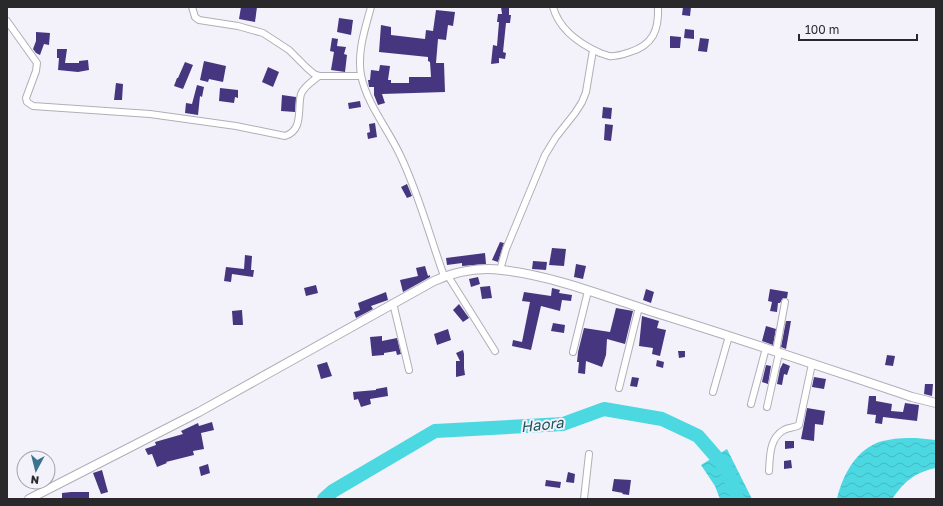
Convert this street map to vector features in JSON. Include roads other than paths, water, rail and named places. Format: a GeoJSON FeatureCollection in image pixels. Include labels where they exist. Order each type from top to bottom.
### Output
{"type":"FeatureCollection","features":[{"type":"Feature","properties":{"kind":"street"},"geometry":{"type":"LineString","coordinates":[[192,7],[195,17],[199,20],[238,26],[263,33],[289,50],[314,74],[319,76],[361,76]]}},
{"type":"Feature","properties":{"kind":"street"},"geometry":{"type":"LineString","coordinates":[[371,7],[360,50],[361,76],[367,94],[396,147],[408,174],[446,276],[495,351]]}},
{"type":"Feature","properties":{"kind":"street"},"geometry":{"type":"LineString","coordinates":[[553,7],[555,14],[562,25],[574,38],[593,50],[609,56],[622,55],[644,47],[655,34],[659,16],[658,7]]}},
{"type":"Feature","properties":{"kind":"street"},"geometry":{"type":"LineString","coordinates":[[7,21],[37,63],[36,71],[26,98],[29,104],[33,106],[150,114],[236,126],[285,136],[293,132],[298,121],[304,88],[319,76]]}},
{"type":"Feature","properties":{"kind":"street"},"geometry":{"type":"LineString","coordinates":[[500,270],[506,249],[545,155],[556,137],[582,102],[586,92],[593,50]]}},
{"type":"Feature","properties":{"kind":"street"},"geometry":{"type":"LineString","coordinates":[[29,499],[199,412],[434,281],[446,276],[483,269],[538,276],[729,336],[912,397],[936,403]]}},
{"type":"Feature","properties":{"kind":"street"},"geometry":{"type":"LineString","coordinates":[[573,352],[588,291]]}},
{"type":"Feature","properties":{"kind":"street"},"geometry":{"type":"LineString","coordinates":[[766,407],[785,302]]}},
{"type":"Feature","properties":{"kind":"street"},"geometry":{"type":"LineString","coordinates":[[393,303],[409,370]]}},
{"type":"Feature","properties":{"kind":"street"},"geometry":{"type":"LineString","coordinates":[[619,388],[639,307]]}},
{"type":"Feature","properties":{"kind":"street"},"geometry":{"type":"LineString","coordinates":[[713,392],[729,336]]}},
{"type":"Feature","properties":{"kind":"street"},"geometry":{"type":"LineString","coordinates":[[752,404],[766,348]]}},
{"type":"Feature","properties":{"kind":"street"},"geometry":{"type":"LineString","coordinates":[[769,471],[773,443],[779,434],[784,430],[797,427],[800,422],[812,364]]}},
{"type":"Feature","properties":{"kind":"street"},"geometry":{"type":"LineString","coordinates":[[584,499],[589,454]]}},
{"type":"Feature","properties":{"kind":"water"},"geometry":{"type":"Polygon","coordinates":[[[898,438],[936,440],[936,468],[916,475],[901,488],[892,499],[837,499],[843,479],[848,470],[854,461],[869,447],[898,438]]]}},
{"type":"Feature","properties":{"kind":"water"},"geometry":{"type":"Polygon","coordinates":[[[727,449],[752,499],[720,499],[715,486],[701,465],[727,449]]]}},
{"type":"Feature","properties":{"kind":"waterway","name":"Haora"},"geometry":{"type":"LineString","coordinates":[[324,499],[333,491],[435,431],[563,424],[604,409],[662,419],[698,436],[725,467],[737,499]]}}]}
